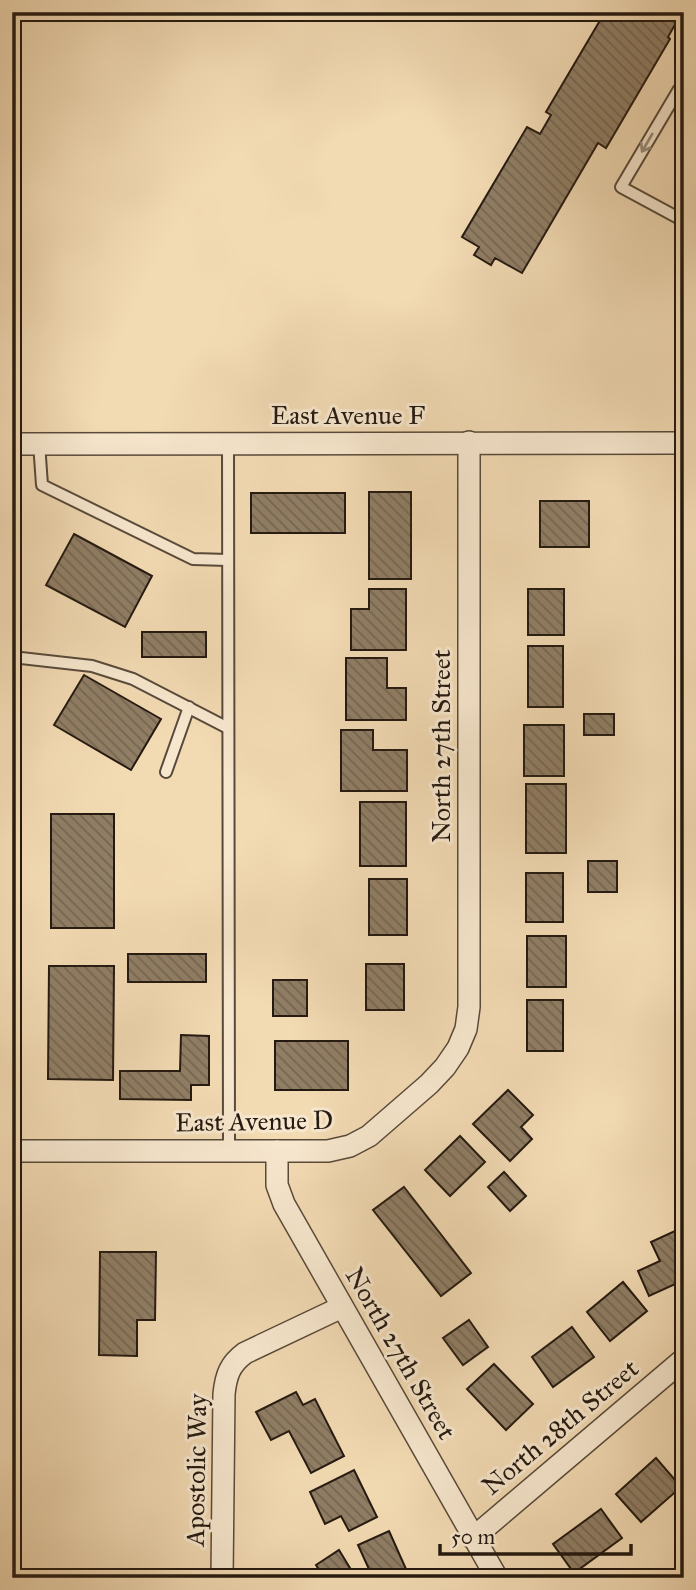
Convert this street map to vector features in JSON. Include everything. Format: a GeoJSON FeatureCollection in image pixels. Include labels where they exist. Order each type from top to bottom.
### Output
{"type":"FeatureCollection","features":[{"type":"Feature","properties":{"kind":"street","name":"East Avenue F"},"geometry":{"type":"LineString","coordinates":[[12,443],[684,443]]}},
{"type":"Feature","properties":{"kind":"street","name":"North 27th Street"},"geometry":{"type":"LineString","coordinates":[[458,1048],[466,1029],[469,1007],[469,443]]}},
{"type":"Feature","properties":{"kind":"street","name":"East Avenue D"},"geometry":{"type":"LineString","coordinates":[[12,1151],[328,1151],[350,1146],[369,1136],[429,1084],[458,1048]]}},
{"type":"Feature","properties":{"kind":"street","name":"North 27th Street"},"geometry":{"type":"LineString","coordinates":[[277,1151],[277,1185],[284,1204],[497,1578]]}},
{"type":"Feature","properties":{"kind":"street","name":"Apostolic Way"},"geometry":{"type":"LineString","coordinates":[[222,1578],[224,1394],[229,1370],[235,1360],[245,1353],[342,1307]]}},
{"type":"Feature","properties":{"kind":"street","name":"North 28th Street"},"geometry":{"type":"LineString","coordinates":[[473,1538],[684,1359]]}},
{"type":"Feature","properties":{"kind":"lane"},"geometry":{"type":"LineString","coordinates":[[684,92],[679,89],[621,187],[684,221]]}},
{"type":"Feature","properties":{"kind":"lane"},"geometry":{"type":"LineString","coordinates":[[39,443],[42,485],[193,559],[228,560]]}},
{"type":"Feature","properties":{"kind":"lane"},"geometry":{"type":"LineString","coordinates":[[228,443],[229,1151]]}},
{"type":"Feature","properties":{"kind":"lane"},"geometry":{"type":"LineString","coordinates":[[12,657],[92,666],[133,679],[228,728]]}},
{"type":"Feature","properties":{"kind":"lane"},"geometry":{"type":"LineString","coordinates":[[166,772],[189,707]]}},
{"type":"Feature","properties":{"kind":"building"},"geometry":{"type":"Polygon","coordinates":[[[605,12],[682,12],[668,37],[670,39],[606,148],[598,143],[522,273],[495,258],[491,265],[474,255],[479,247],[462,237],[527,127],[540,134],[551,115],[546,112],[605,12]]]}},
{"type":"Feature","properties":{"kind":"building"},"geometry":{"type":"Polygon","coordinates":[[[369,492],[411,492],[411,579],[369,579],[369,492]]]}},
{"type":"Feature","properties":{"kind":"building"},"geometry":{"type":"Polygon","coordinates":[[[251,493],[345,493],[345,533],[251,533],[251,493]]]}},
{"type":"Feature","properties":{"kind":"building"},"geometry":{"type":"Polygon","coordinates":[[[540,501],[589,501],[589,547],[540,547],[540,501]]]}},
{"type":"Feature","properties":{"kind":"building"},"geometry":{"type":"Polygon","coordinates":[[[74,534],[152,576],[125,627],[46,585],[74,534]]]}},
{"type":"Feature","properties":{"kind":"building"},"geometry":{"type":"Polygon","coordinates":[[[369,589],[406,589],[406,650],[351,650],[351,609],[369,609],[369,589]]]}},
{"type":"Feature","properties":{"kind":"building"},"geometry":{"type":"Polygon","coordinates":[[[528,589],[564,589],[564,635],[528,635],[528,589]]]}},
{"type":"Feature","properties":{"kind":"building"},"geometry":{"type":"Polygon","coordinates":[[[142,632],[206,632],[206,657],[142,657],[142,632]]]}},
{"type":"Feature","properties":{"kind":"building"},"geometry":{"type":"Polygon","coordinates":[[[528,646],[563,646],[563,707],[528,707],[528,646]]]}},
{"type":"Feature","properties":{"kind":"building"},"geometry":{"type":"Polygon","coordinates":[[[346,658],[387,658],[387,688],[406,688],[406,720],[346,720],[346,658]]]}},
{"type":"Feature","properties":{"kind":"building"},"geometry":{"type":"Polygon","coordinates":[[[84,675],[161,719],[131,770],[54,725],[84,675]]]}},
{"type":"Feature","properties":{"kind":"building"},"geometry":{"type":"Polygon","coordinates":[[[584,714],[614,714],[614,735],[584,735],[584,714]]]}},
{"type":"Feature","properties":{"kind":"building"},"geometry":{"type":"Polygon","coordinates":[[[524,725],[564,725],[564,776],[524,776],[524,725]]]}},
{"type":"Feature","properties":{"kind":"building"},"geometry":{"type":"Polygon","coordinates":[[[341,730],[373,730],[373,750],[407,750],[407,791],[341,791],[341,730]]]}},
{"type":"Feature","properties":{"kind":"building"},"geometry":{"type":"Polygon","coordinates":[[[526,784],[566,784],[566,853],[526,853],[526,784]]]}},
{"type":"Feature","properties":{"kind":"building"},"geometry":{"type":"Polygon","coordinates":[[[360,802],[406,802],[406,866],[360,866],[360,802]]]}},
{"type":"Feature","properties":{"kind":"building"},"geometry":{"type":"Polygon","coordinates":[[[51,814],[114,814],[114,928],[51,928],[51,814]]]}},
{"type":"Feature","properties":{"kind":"building"},"geometry":{"type":"Polygon","coordinates":[[[588,861],[617,861],[617,892],[588,892],[588,861]]]}},
{"type":"Feature","properties":{"kind":"building"},"geometry":{"type":"Polygon","coordinates":[[[526,873],[563,873],[563,922],[526,922],[526,873]]]}},
{"type":"Feature","properties":{"kind":"building"},"geometry":{"type":"Polygon","coordinates":[[[369,879],[407,879],[407,935],[369,935],[369,879]]]}},
{"type":"Feature","properties":{"kind":"building"},"geometry":{"type":"Polygon","coordinates":[[[527,936],[566,936],[566,987],[527,987],[527,936]]]}},
{"type":"Feature","properties":{"kind":"building"},"geometry":{"type":"Polygon","coordinates":[[[128,954],[206,954],[206,982],[128,982],[128,954]]]}},
{"type":"Feature","properties":{"kind":"building"},"geometry":{"type":"Polygon","coordinates":[[[366,964],[404,964],[404,1010],[366,1010],[366,964]]]}},
{"type":"Feature","properties":{"kind":"building"},"geometry":{"type":"Polygon","coordinates":[[[49,966],[114,966],[113,1080],[48,1079],[49,966]]]}},
{"type":"Feature","properties":{"kind":"building"},"geometry":{"type":"Polygon","coordinates":[[[273,980],[307,980],[307,1016],[273,1016],[273,980]]]}},
{"type":"Feature","properties":{"kind":"building"},"geometry":{"type":"Polygon","coordinates":[[[527,1000],[563,1000],[563,1051],[527,1051],[527,1000]]]}},
{"type":"Feature","properties":{"kind":"building"},"geometry":{"type":"Polygon","coordinates":[[[181,1035],[209,1036],[209,1085],[191,1085],[191,1100],[120,1099],[120,1071],[180,1071],[181,1035]]]}},
{"type":"Feature","properties":{"kind":"building"},"geometry":{"type":"Polygon","coordinates":[[[275,1041],[348,1041],[348,1090],[275,1090],[275,1041]]]}},
{"type":"Feature","properties":{"kind":"building"},"geometry":{"type":"Polygon","coordinates":[[[508,1090],[533,1115],[521,1127],[532,1139],[510,1161],[473,1124],[508,1090]]]}},
{"type":"Feature","properties":{"kind":"building"},"geometry":{"type":"Polygon","coordinates":[[[460,1136],[485,1162],[450,1196],[425,1170],[460,1136]]]}},
{"type":"Feature","properties":{"kind":"building"},"geometry":{"type":"Polygon","coordinates":[[[504,1172],[526,1196],[510,1211],[488,1187],[504,1172]]]}},
{"type":"Feature","properties":{"kind":"building"},"geometry":{"type":"Polygon","coordinates":[[[404,1187],[471,1273],[441,1296],[373,1210],[404,1187]]]}},
{"type":"Feature","properties":{"kind":"building"},"geometry":{"type":"Polygon","coordinates":[[[677,1230],[684,1244],[684,1280],[649,1296],[638,1271],[660,1261],[651,1242],[677,1230]]]}},
{"type":"Feature","properties":{"kind":"building"},"geometry":{"type":"Polygon","coordinates":[[[100,1252],[156,1252],[155,1320],[137,1320],[137,1356],[99,1355],[100,1252]]]}},
{"type":"Feature","properties":{"kind":"building"},"geometry":{"type":"Polygon","coordinates":[[[623,1282],[647,1311],[610,1341],[587,1312],[623,1282]]]}},
{"type":"Feature","properties":{"kind":"building"},"geometry":{"type":"Polygon","coordinates":[[[469,1320],[488,1347],[463,1365],[443,1338],[469,1320]]]}},
{"type":"Feature","properties":{"kind":"building"},"geometry":{"type":"Polygon","coordinates":[[[572,1327],[594,1357],[553,1387],[532,1357],[572,1327]]]}},
{"type":"Feature","properties":{"kind":"building"},"geometry":{"type":"Polygon","coordinates":[[[494,1364],[533,1404],[506,1430],[467,1389],[494,1364]]]}},
{"type":"Feature","properties":{"kind":"building"},"geometry":{"type":"Polygon","coordinates":[[[296,1392],[303,1405],[315,1399],[344,1456],[311,1473],[289,1431],[271,1440],[256,1412],[296,1392]]]}},
{"type":"Feature","properties":{"kind":"building"},"geometry":{"type":"Polygon","coordinates":[[[656,1458],[681,1487],[641,1522],[616,1494],[656,1458]]]}},
{"type":"Feature","properties":{"kind":"building"},"geometry":{"type":"Polygon","coordinates":[[[354,1470],[377,1517],[349,1531],[341,1516],[325,1524],[310,1492],[354,1470]]]}},
{"type":"Feature","properties":{"kind":"building"},"geometry":{"type":"Polygon","coordinates":[[[601,1509],[622,1538],[574,1573],[553,1544],[601,1509]]]}},
{"type":"Feature","properties":{"kind":"building"},"geometry":{"type":"Polygon","coordinates":[[[389,1531],[410,1578],[373,1578],[358,1545],[389,1531]]]}},
{"type":"Feature","properties":{"kind":"building"},"geometry":{"type":"Polygon","coordinates":[[[339,1550],[353,1573],[345,1578],[324,1578],[316,1565],[339,1550]]]}}]}
